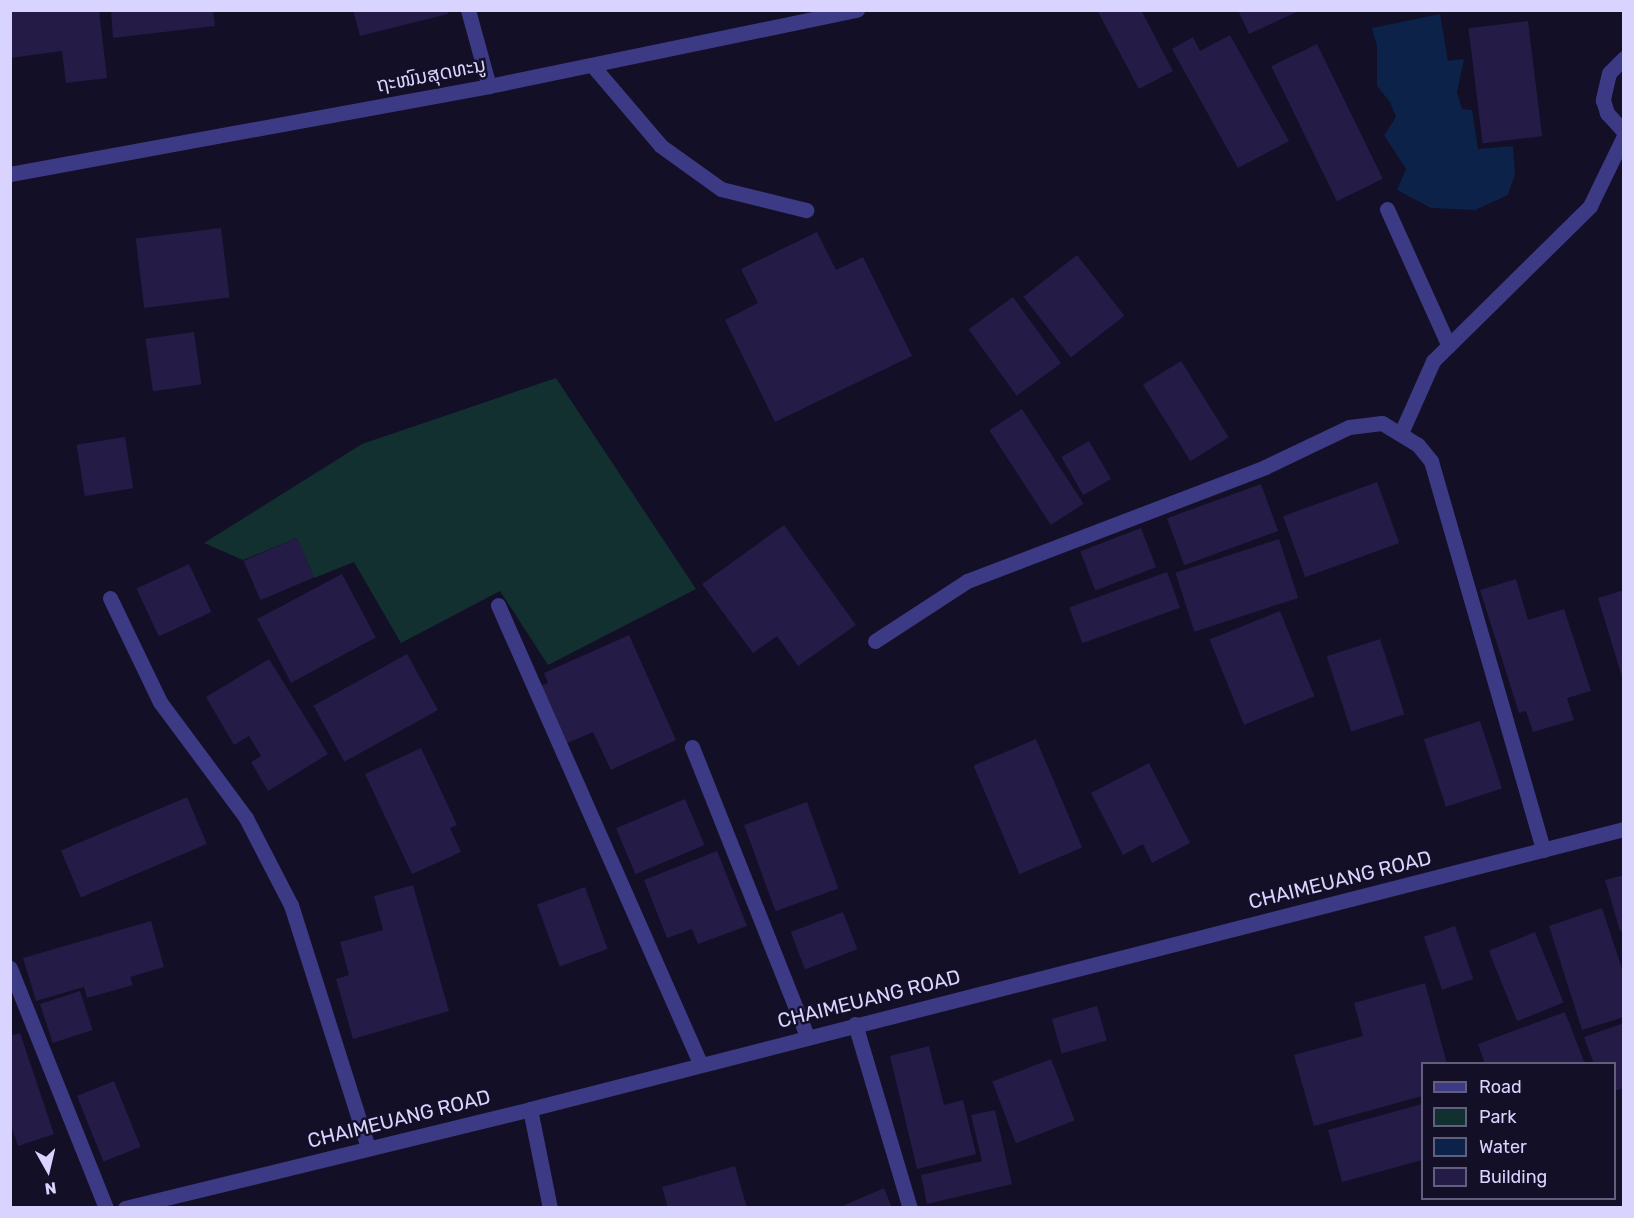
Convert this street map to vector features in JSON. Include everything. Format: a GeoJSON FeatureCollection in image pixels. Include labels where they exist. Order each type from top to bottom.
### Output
{"type":"FeatureCollection","features":[{"type":"Feature","properties":{"kind":"street"},"geometry":{"type":"LineString","coordinates":[[468,10],[489,86]]}},
{"type":"Feature","properties":{"kind":"street","name":"ຖະໜົນສຸດທະນູ"},"geometry":{"type":"LineString","coordinates":[[10,174],[489,86],[857,10]]}},
{"type":"Feature","properties":{"kind":"street"},"geometry":{"type":"LineString","coordinates":[[1401,433],[1433,361],[1590,206],[1623,134],[1606,113],[1603,100],[1609,73],[1623,58]]}},
{"type":"Feature","properties":{"kind":"street"},"geometry":{"type":"LineString","coordinates":[[592,65],[661,146],[721,189],[806,210]]}},
{"type":"Feature","properties":{"kind":"street"},"geometry":{"type":"LineString","coordinates":[[1387,209],[1449,346]]}},
{"type":"Feature","properties":{"kind":"street"},"geometry":{"type":"LineString","coordinates":[[875,641],[967,581],[1264,467],[1349,427],[1382,423],[1401,433],[1431,461],[1543,850]]}},
{"type":"Feature","properties":{"kind":"street"},"geometry":{"type":"LineString","coordinates":[[110,598],[160,702],[246,818],[291,905],[368,1148]]}},
{"type":"Feature","properties":{"kind":"street"},"geometry":{"type":"LineString","coordinates":[[498,605],[700,1063]]}},
{"type":"Feature","properties":{"kind":"street"},"geometry":{"type":"LineString","coordinates":[[692,747],[807,1036]]}},
{"type":"Feature","properties":{"kind":"street","name":"CHAIMEUANG ROAD"},"geometry":{"type":"LineString","coordinates":[[125,1208],[530,1109],[700,1063],[1623,830]]}},
{"type":"Feature","properties":{"kind":"street"},"geometry":{"type":"LineString","coordinates":[[10,968],[106,1208]]}},
{"type":"Feature","properties":{"kind":"street"},"geometry":{"type":"LineString","coordinates":[[855,1024],[910,1208]]}},
{"type":"Feature","properties":{"kind":"street"},"geometry":{"type":"LineString","coordinates":[[530,1109],[550,1208]]}},
{"type":"Feature","properties":{"kind":"green space"},"geometry":{"type":"Polygon","coordinates":[[[556,378],[696,589],[548,665],[500,591],[401,643],[354,562],[314,578],[297,538],[243,560],[204,543],[362,444],[556,378]]]}},
{"type":"Feature","properties":{"kind":"water"},"geometry":{"type":"Polygon","coordinates":[[[1440,14],[1448,61],[1464,59],[1457,92],[1462,109],[1472,110],[1478,149],[1513,146],[1515,174],[1508,195],[1475,210],[1431,208],[1397,190],[1406,169],[1384,135],[1396,117],[1390,102],[1377,86],[1377,46],[1372,28],[1440,14]]]}},
{"type":"Feature","properties":{"kind":"building"},"geometry":{"type":"Polygon","coordinates":[[[10,10],[99,10],[107,78],[66,83],[62,51],[10,58],[10,10]]]}},
{"type":"Feature","properties":{"kind":"building"},"geometry":{"type":"Polygon","coordinates":[[[111,10],[213,10],[215,26],[113,38],[111,10]]]}},
{"type":"Feature","properties":{"kind":"building"},"geometry":{"type":"Polygon","coordinates":[[[353,10],[447,10],[448,14],[360,36],[353,10]]]}},
{"type":"Feature","properties":{"kind":"building"},"geometry":{"type":"Polygon","coordinates":[[[1097,10],[1141,10],[1173,71],[1139,89],[1097,10]]]}},
{"type":"Feature","properties":{"kind":"building"},"geometry":{"type":"Polygon","coordinates":[[[1238,10],[1301,10],[1249,34],[1238,10]]]}},
{"type":"Feature","properties":{"kind":"building"},"geometry":{"type":"Polygon","coordinates":[[[1528,21],[1542,136],[1483,143],[1468,28],[1528,21]]]}},
{"type":"Feature","properties":{"kind":"building"},"geometry":{"type":"Polygon","coordinates":[[[1230,35],[1289,141],[1238,168],[1172,49],[1193,37],[1200,51],[1230,35]]]}},
{"type":"Feature","properties":{"kind":"building"},"geometry":{"type":"Polygon","coordinates":[[[1317,44],[1383,179],[1337,201],[1271,66],[1317,44]]]}},
{"type":"Feature","properties":{"kind":"building"},"geometry":{"type":"Polygon","coordinates":[[[221,228],[230,297],[144,308],[136,238],[221,228]]]}},
{"type":"Feature","properties":{"kind":"building"},"geometry":{"type":"Polygon","coordinates":[[[817,232],[836,270],[863,257],[912,356],[775,422],[725,320],[758,303],[741,269],[817,232]]]}},
{"type":"Feature","properties":{"kind":"building"},"geometry":{"type":"Polygon","coordinates":[[[1077,255],[1124,316],[1071,358],[1023,297],[1077,255]]]}},
{"type":"Feature","properties":{"kind":"building"},"geometry":{"type":"Polygon","coordinates":[[[1013,297],[1061,363],[1017,396],[969,329],[1013,297]]]}},
{"type":"Feature","properties":{"kind":"building"},"geometry":{"type":"Polygon","coordinates":[[[194,332],[201,384],[153,391],[145,339],[194,332]]]}},
{"type":"Feature","properties":{"kind":"building"},"geometry":{"type":"Polygon","coordinates":[[[1181,361],[1229,437],[1191,461],[1143,385],[1181,361]]]}},
{"type":"Feature","properties":{"kind":"building"},"geometry":{"type":"Polygon","coordinates":[[[1022,409],[1084,504],[1051,525],[989,430],[1022,409]]]}},
{"type":"Feature","properties":{"kind":"building"},"geometry":{"type":"Polygon","coordinates":[[[125,437],[133,488],[85,496],[77,445],[125,437]]]}},
{"type":"Feature","properties":{"kind":"building"},"geometry":{"type":"Polygon","coordinates":[[[1089,441],[1111,479],[1083,495],[1061,457],[1089,441]]]}},
{"type":"Feature","properties":{"kind":"building"},"geometry":{"type":"Polygon","coordinates":[[[1377,482],[1399,543],[1305,577],[1283,516],[1377,482]]]}},
{"type":"Feature","properties":{"kind":"building"},"geometry":{"type":"Polygon","coordinates":[[[1261,484],[1278,531],[1184,565],[1167,518],[1261,484]]]}},
{"type":"Feature","properties":{"kind":"building"},"geometry":{"type":"Polygon","coordinates":[[[784,525],[856,625],[798,666],[777,636],[753,653],[702,584],[784,525]]]}},
{"type":"Feature","properties":{"kind":"building"},"geometry":{"type":"Polygon","coordinates":[[[1141,528],[1156,567],[1095,591],[1080,551],[1141,528]]]}},
{"type":"Feature","properties":{"kind":"building"},"geometry":{"type":"Polygon","coordinates":[[[297,538],[314,578],[260,600],[244,561],[297,538]]]}},
{"type":"Feature","properties":{"kind":"building"},"geometry":{"type":"Polygon","coordinates":[[[1279,539],[1298,598],[1194,632],[1175,573],[1279,539]]]}},
{"type":"Feature","properties":{"kind":"building"},"geometry":{"type":"Polygon","coordinates":[[[189,564],[211,612],[159,637],[136,589],[189,564]]]}},
{"type":"Feature","properties":{"kind":"building"},"geometry":{"type":"Polygon","coordinates":[[[1167,572],[1180,608],[1082,643],[1069,608],[1167,572]]]}},
{"type":"Feature","properties":{"kind":"building"},"geometry":{"type":"Polygon","coordinates":[[[342,574],[376,638],[291,683],[257,619],[342,574]]]}},
{"type":"Feature","properties":{"kind":"building"},"geometry":{"type":"Polygon","coordinates":[[[1516,579],[1528,620],[1564,609],[1591,691],[1567,698],[1574,720],[1533,732],[1526,711],[1519,713],[1480,590],[1516,579]]]}},
{"type":"Feature","properties":{"kind":"building"},"geometry":{"type":"Polygon","coordinates":[[[1624,590],[1624,680],[1623,680],[1598,598],[1624,590]]]}},
{"type":"Feature","properties":{"kind":"building"},"geometry":{"type":"Polygon","coordinates":[[[1280,611],[1314,696],[1244,725],[1210,639],[1280,611]]]}},
{"type":"Feature","properties":{"kind":"building"},"geometry":{"type":"Polygon","coordinates":[[[629,635],[676,740],[611,770],[593,732],[567,743],[541,686],[548,683],[544,673],[629,635]]]}},
{"type":"Feature","properties":{"kind":"building"},"geometry":{"type":"Polygon","coordinates":[[[1380,639],[1404,714],[1351,731],[1327,656],[1380,639]]]}},
{"type":"Feature","properties":{"kind":"building"},"geometry":{"type":"Polygon","coordinates":[[[407,654],[438,710],[344,762],[313,706],[407,654]]]}},
{"type":"Feature","properties":{"kind":"building"},"geometry":{"type":"Polygon","coordinates":[[[269,659],[328,754],[268,791],[251,762],[261,756],[249,736],[234,745],[206,697],[269,659]]]}},
{"type":"Feature","properties":{"kind":"building"},"geometry":{"type":"Polygon","coordinates":[[[1480,721],[1502,789],[1446,807],[1424,739],[1480,721]]]}},
{"type":"Feature","properties":{"kind":"building"},"geometry":{"type":"Polygon","coordinates":[[[1036,739],[1082,848],[1020,874],[973,766],[1036,739]]]}},
{"type":"Feature","properties":{"kind":"building"},"geometry":{"type":"Polygon","coordinates":[[[421,748],[457,825],[450,828],[461,852],[412,874],[365,774],[421,748]]]}},
{"type":"Feature","properties":{"kind":"building"},"geometry":{"type":"Polygon","coordinates":[[[1149,763],[1190,843],[1152,863],[1143,844],[1123,855],[1091,793],[1149,763]]]}},
{"type":"Feature","properties":{"kind":"building"},"geometry":{"type":"Polygon","coordinates":[[[187,797],[207,844],[81,897],[61,851],[187,797]]]}},
{"type":"Feature","properties":{"kind":"building"},"geometry":{"type":"Polygon","coordinates":[[[685,799],[705,845],[635,874],[616,828],[685,799]]]}},
{"type":"Feature","properties":{"kind":"building"},"geometry":{"type":"Polygon","coordinates":[[[807,802],[838,888],[776,911],[744,825],[807,802]]]}},
{"type":"Feature","properties":{"kind":"building"},"geometry":{"type":"Polygon","coordinates":[[[717,851],[747,926],[698,944],[692,929],[667,938],[644,880],[717,851]]]}},
{"type":"Feature","properties":{"kind":"building"},"geometry":{"type":"Polygon","coordinates":[[[1624,875],[1624,930],[1620,931],[1605,880],[1624,875]]]}},
{"type":"Feature","properties":{"kind":"building"},"geometry":{"type":"Polygon","coordinates":[[[413,885],[449,1011],[353,1039],[336,979],[349,975],[340,942],[383,930],[374,896],[413,885]]]}},
{"type":"Feature","properties":{"kind":"building"},"geometry":{"type":"Polygon","coordinates":[[[585,887],[608,949],[560,966],[537,904],[585,887]]]}},
{"type":"Feature","properties":{"kind":"building"},"geometry":{"type":"Polygon","coordinates":[[[1602,908],[1624,975],[1624,1017],[1582,1030],[1549,926],[1602,908]]]}},
{"type":"Feature","properties":{"kind":"building"},"geometry":{"type":"Polygon","coordinates":[[[843,912],[857,949],[805,969],[791,932],[843,912]]]}},
{"type":"Feature","properties":{"kind":"building"},"geometry":{"type":"Polygon","coordinates":[[[151,921],[164,967],[130,977],[133,985],[87,998],[84,987],[36,1001],[23,958],[151,921]]]}},
{"type":"Feature","properties":{"kind":"building"},"geometry":{"type":"Polygon","coordinates":[[[1455,926],[1473,979],[1442,990],[1424,937],[1455,926]]]}},
{"type":"Feature","properties":{"kind":"building"},"geometry":{"type":"Polygon","coordinates":[[[1535,932],[1563,1002],[1517,1021],[1489,951],[1535,932]]]}},
{"type":"Feature","properties":{"kind":"building"},"geometry":{"type":"Polygon","coordinates":[[[1425,983],[1446,1062],[1421,1062],[1421,1096],[1314,1126],[1294,1055],[1363,1036],[1354,1003],[1425,983]]]}},
{"type":"Feature","properties":{"kind":"building"},"geometry":{"type":"Polygon","coordinates":[[[80,991],[93,1030],[53,1043],[40,1004],[80,991]]]}},
{"type":"Feature","properties":{"kind":"building"},"geometry":{"type":"Polygon","coordinates":[[[1097,1006],[1107,1041],[1062,1054],[1052,1019],[1097,1006]]]}},
{"type":"Feature","properties":{"kind":"building"},"geometry":{"type":"Polygon","coordinates":[[[1565,1012],[1584,1062],[1484,1062],[1478,1044],[1565,1012]]]}},
{"type":"Feature","properties":{"kind":"building"},"geometry":{"type":"Polygon","coordinates":[[[1624,1023],[1624,1088],[1616,1090],[1616,1062],[1593,1062],[1584,1037],[1624,1023]]]}},
{"type":"Feature","properties":{"kind":"building"},"geometry":{"type":"Polygon","coordinates":[[[20,1033],[54,1134],[18,1146],[10,1123],[10,1036],[20,1033]]]}},
{"type":"Feature","properties":{"kind":"building"},"geometry":{"type":"Polygon","coordinates":[[[929,1046],[944,1105],[963,1100],[976,1154],[917,1169],[890,1056],[929,1046]]]}},
{"type":"Feature","properties":{"kind":"building"},"geometry":{"type":"Polygon","coordinates":[[[1051,1059],[1075,1121],[1016,1143],[992,1082],[1051,1059]]]}},
{"type":"Feature","properties":{"kind":"building"},"geometry":{"type":"Polygon","coordinates":[[[114,1081],[141,1147],[104,1162],[77,1096],[114,1081]]]}},
{"type":"Feature","properties":{"kind":"building"},"geometry":{"type":"Polygon","coordinates":[[[1421,1104],[1421,1160],[1342,1182],[1328,1130],[1421,1104]]]}},
{"type":"Feature","properties":{"kind":"building"},"geometry":{"type":"Polygon","coordinates":[[[995,1110],[1012,1184],[927,1204],[921,1175],[982,1161],[971,1115],[995,1110]]]}},
{"type":"Feature","properties":{"kind":"building"},"geometry":{"type":"Polygon","coordinates":[[[735,1166],[747,1208],[668,1208],[662,1187],[735,1166]]]}},
{"type":"Feature","properties":{"kind":"building"},"geometry":{"type":"Polygon","coordinates":[[[884,1188],[892,1208],[838,1208],[884,1188]]]}}]}
